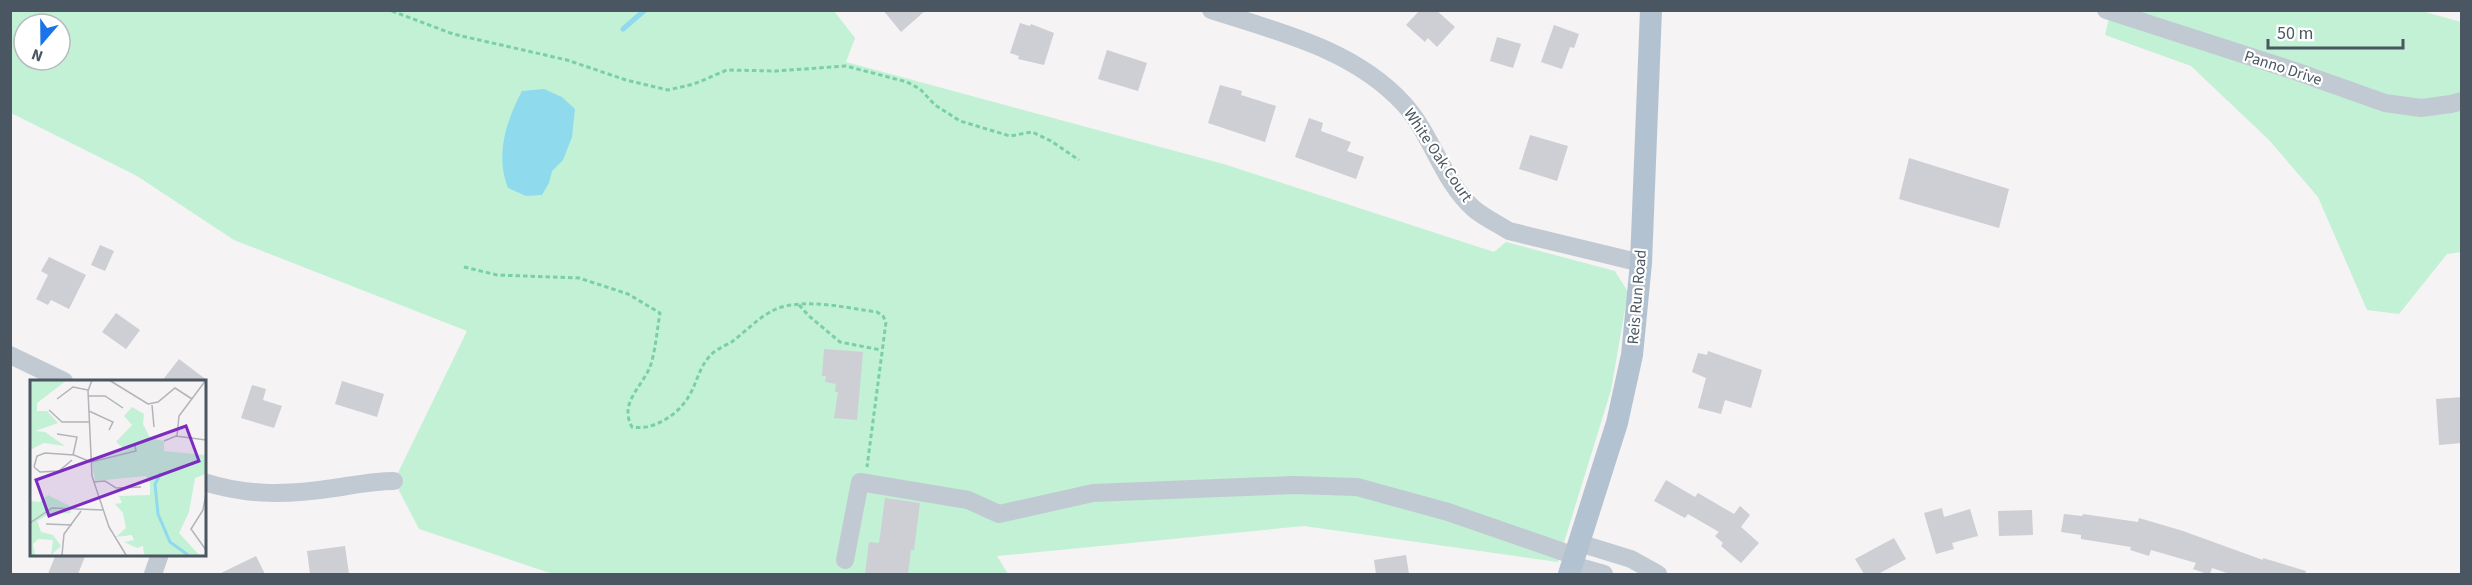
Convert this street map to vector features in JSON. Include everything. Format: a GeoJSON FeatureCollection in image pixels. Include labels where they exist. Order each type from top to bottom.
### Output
{"type":"FeatureCollection","features":[{"type":"Feature","properties":{"kind":"main road","name":"Reis Run Road"},"geometry":{"type":"LineString","coordinates":[[1574,559],[1627,385],[1634,336],[1641,263],[1651,10]]}},
{"type":"Feature","properties":{"kind":"street","name":"White Oak Court"},"geometry":{"type":"LineString","coordinates":[[1211,10],[1311,43],[1339,56],[1384,84],[1422,125],[1454,184],[1474,208],[1509,231],[1641,263]]}},
{"type":"Feature","properties":{"kind":"street","name":"Panno Drive"},"geometry":{"type":"LineString","coordinates":[[2106,10],[2292,70],[2385,103],[2421,108],[2451,104],[2462,100]]}},
{"type":"Feature","properties":{"kind":"street"},"geometry":{"type":"LineString","coordinates":[[10,356],[62,380]]}},
{"type":"Feature","properties":{"kind":"street"},"geometry":{"type":"LineString","coordinates":[[206,482],[267,495],[367,482],[394,481]]}},
{"type":"Feature","properties":{"kind":"street"},"geometry":{"type":"LineString","coordinates":[[845,560],[860,482],[968,500],[999,514],[1094,493],[1294,485],[1357,487],[1448,512],[1574,559],[1604,574]]}},
{"type":"Feature","properties":{"kind":"street"},"geometry":{"type":"LineString","coordinates":[[153,574],[160,555]]}},
{"type":"Feature","properties":{"kind":"street"},"geometry":{"type":"LineString","coordinates":[[1574,559],[1631,559],[1658,574]]}},
{"type":"Feature","properties":{"kind":"path"},"geometry":{"type":"LineString","coordinates":[[392,11],[453,34],[567,60],[626,80],[668,90],[694,84],[727,70],[776,71],[846,66],[907,82],[920,89],[934,105],[960,121],[1010,136],[1032,132],[1052,141],[1079,160]]}},
{"type":"Feature","properties":{"kind":"path"},"geometry":{"type":"LineString","coordinates":[[464,267],[497,276],[579,278],[628,294],[660,313],[656,347],[650,368],[636,388],[628,406],[628,420],[632,427],[643,429],[663,421],[680,407],[689,396],[710,354],[731,342],[756,321],[783,306],[811,303],[877,312],[886,322],[865,483]]}},
{"type":"Feature","properties":{"kind":"path"},"geometry":{"type":"LineString","coordinates":[[799,304],[809,316],[840,342],[881,350]]}},
{"type":"Feature","properties":{"kind":"green space"},"geometry":{"type":"Polygon","coordinates":[[[2111,10],[2418,10],[2461,22],[2461,252],[2447,254],[2399,314],[2367,310],[2318,197],[2269,140],[2191,66],[2105,35],[2111,10]]]}},
{"type":"Feature","properties":{"kind":"green space"},"geometry":{"type":"Polygon","coordinates":[[[10,11],[834,11],[855,38],[846,62],[1227,165],[1494,252],[1506,242],[1615,271],[1628,292],[1611,390],[1558,562],[1304,526],[997,556],[1008,574],[553,574],[419,529],[394,481],[467,331],[234,240],[137,176],[11,113],[10,11]]]}},
{"type":"Feature","properties":{"kind":"water"},"geometry":{"type":"Polygon","coordinates":[[[544,89],[562,97],[575,109],[572,137],[563,160],[552,171],[549,183],[542,195],[526,196],[508,188],[502,164],[504,139],[511,114],[522,91],[544,89]]]}},
{"type":"Feature","properties":{"kind":"building"},"geometry":{"type":"Polygon","coordinates":[[[883,10],[926,10],[901,32],[883,10]]]}},
{"type":"Feature","properties":{"kind":"building"},"geometry":{"type":"Polygon","coordinates":[[[1420,10],[1436,10],[1455,27],[1437,47],[1428,38],[1425,42],[1406,25],[1420,10]]]}},
{"type":"Feature","properties":{"kind":"building"},"geometry":{"type":"Polygon","coordinates":[[[1020,23],[1030,26],[1031,24],[1054,33],[1044,65],[1018,59],[1019,56],[1010,53],[1020,23]]]}},
{"type":"Feature","properties":{"kind":"building"},"geometry":{"type":"Polygon","coordinates":[[[1554,25],[1579,34],[1574,48],[1570,47],[1562,69],[1541,62],[1554,25]]]}},
{"type":"Feature","properties":{"kind":"building"},"geometry":{"type":"Polygon","coordinates":[[[1497,37],[1521,44],[1513,68],[1490,61],[1497,37]]]}},
{"type":"Feature","properties":{"kind":"building"},"geometry":{"type":"Polygon","coordinates":[[[1107,50],[1147,63],[1138,91],[1098,79],[1107,50]]]}},
{"type":"Feature","properties":{"kind":"building"},"geometry":{"type":"Polygon","coordinates":[[[1220,85],[1242,91],[1241,95],[1276,106],[1265,142],[1208,123],[1220,85]]]}},
{"type":"Feature","properties":{"kind":"building"},"geometry":{"type":"Polygon","coordinates":[[[1309,118],[1323,123],[1321,131],[1351,142],[1347,151],[1364,157],[1356,179],[1295,157],[1309,118]]]}},
{"type":"Feature","properties":{"kind":"building"},"geometry":{"type":"Polygon","coordinates":[[[1530,135],[1568,146],[1557,181],[1519,169],[1530,135]]]}},
{"type":"Feature","properties":{"kind":"building"},"geometry":{"type":"Polygon","coordinates":[[[1909,158],[2009,189],[1999,228],[1899,199],[1909,158]]]}},
{"type":"Feature","properties":{"kind":"building"},"geometry":{"type":"Polygon","coordinates":[[[100,245],[114,251],[105,271],[91,265],[100,245]]]}},
{"type":"Feature","properties":{"kind":"building"},"geometry":{"type":"Polygon","coordinates":[[[49,257],[86,275],[69,309],[51,300],[48,305],[36,299],[48,275],[41,271],[49,257]]]}},
{"type":"Feature","properties":{"kind":"building"},"geometry":{"type":"Polygon","coordinates":[[[116,313],[140,330],[126,349],[102,332],[116,313]]]}},
{"type":"Feature","properties":{"kind":"building"},"geometry":{"type":"Polygon","coordinates":[[[824,349],[863,352],[857,420],[834,418],[838,392],[835,392],[836,384],[825,382],[826,376],[822,376],[824,349]]]}},
{"type":"Feature","properties":{"kind":"building"},"geometry":{"type":"Polygon","coordinates":[[[1708,351],[1762,370],[1751,408],[1725,400],[1721,414],[1698,408],[1706,378],[1692,372],[1698,353],[1707,355],[1708,351]]]}},
{"type":"Feature","properties":{"kind":"building"},"geometry":{"type":"Polygon","coordinates":[[[179,359],[208,381],[206,380],[163,380],[179,359]]]}},
{"type":"Feature","properties":{"kind":"building"},"geometry":{"type":"Polygon","coordinates":[[[342,381],[384,394],[377,417],[335,404],[342,381]]]}},
{"type":"Feature","properties":{"kind":"building"},"geometry":{"type":"Polygon","coordinates":[[[252,385],[266,389],[263,400],[282,406],[274,428],[241,418],[252,385]]]}},
{"type":"Feature","properties":{"kind":"building"},"geometry":{"type":"Polygon","coordinates":[[[2462,397],[2462,443],[2439,445],[2436,399],[2462,397]]]}},
{"type":"Feature","properties":{"kind":"building"},"geometry":{"type":"Polygon","coordinates":[[[1666,480],[1695,497],[1698,493],[1734,514],[1740,506],[1750,515],[1741,527],[1759,543],[1741,563],[1721,546],[1723,543],[1715,536],[1719,532],[1688,514],[1685,518],[1654,501],[1666,480]]]}},
{"type":"Feature","properties":{"kind":"building"},"geometry":{"type":"Polygon","coordinates":[[[885,498],[920,503],[914,550],[911,550],[908,574],[865,574],[869,542],[879,543],[885,498]]]}},
{"type":"Feature","properties":{"kind":"building"},"geometry":{"type":"Polygon","coordinates":[[[1942,508],[1944,517],[1970,509],[1978,536],[1952,543],[1954,549],[1936,554],[1924,513],[1942,508]]]}},
{"type":"Feature","properties":{"kind":"building"},"geometry":{"type":"Polygon","coordinates":[[[2032,510],[2033,535],[1999,536],[1998,511],[2032,510]]]}},
{"type":"Feature","properties":{"kind":"building"},"geometry":{"type":"Polygon","coordinates":[[[2064,514],[2082,516],[2083,514],[2138,522],[2139,518],[2183,531],[2263,560],[2263,558],[2306,571],[2305,574],[2230,574],[2212,568],[2210,574],[2207,574],[2193,569],[2196,563],[2151,550],[2149,556],[2130,550],[2131,547],[2081,539],[2081,535],[2061,532],[2064,514]]]}},
{"type":"Feature","properties":{"kind":"building"},"geometry":{"type":"Polygon","coordinates":[[[1894,538],[1906,559],[1878,574],[1864,574],[1855,559],[1894,538]]]}},
{"type":"Feature","properties":{"kind":"building"},"geometry":{"type":"Polygon","coordinates":[[[345,546],[349,574],[310,574],[307,551],[345,546]]]}},
{"type":"Feature","properties":{"kind":"building"},"geometry":{"type":"Polygon","coordinates":[[[56,555],[86,555],[78,574],[48,574],[56,555]]]}},
{"type":"Feature","properties":{"kind":"building"},"geometry":{"type":"Polygon","coordinates":[[[1406,555],[1409,574],[1376,574],[1374,560],[1406,555]]]}},
{"type":"Feature","properties":{"kind":"building"},"geometry":{"type":"Polygon","coordinates":[[[256,556],[265,574],[219,574],[256,556]]]}},
{"type":"Feature","properties":{"kind":"waterway"},"geometry":{"type":"LineString","coordinates":[[623,29],[645,10]]}}]}
